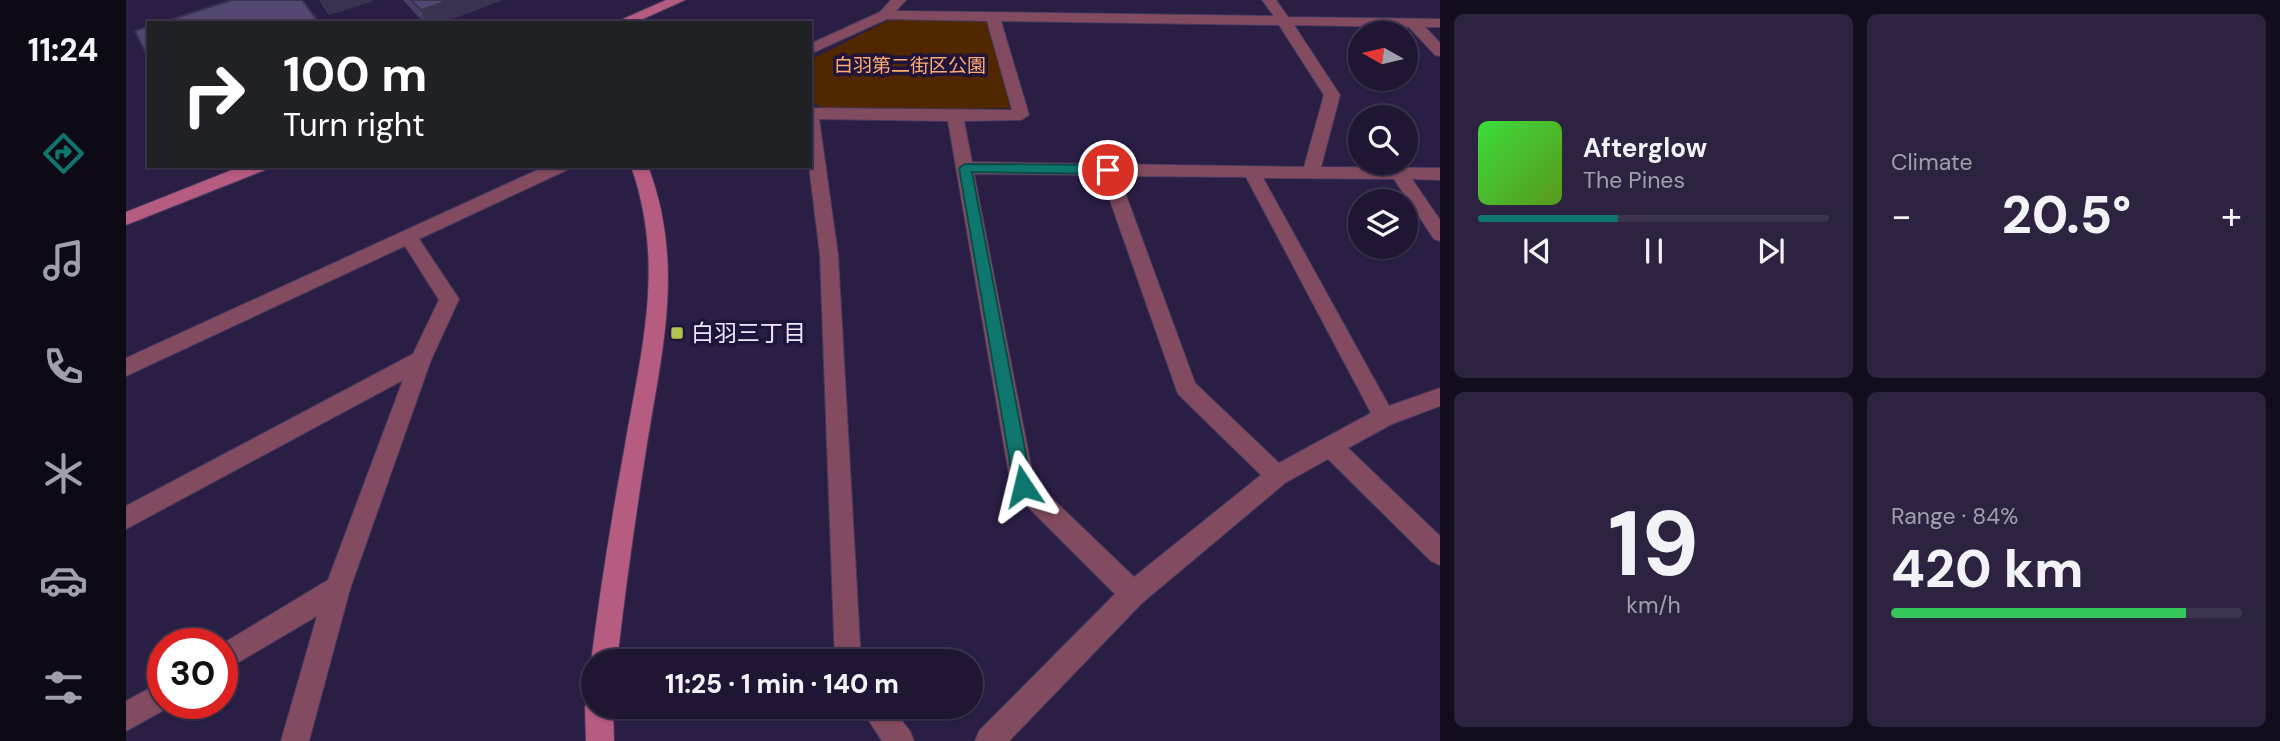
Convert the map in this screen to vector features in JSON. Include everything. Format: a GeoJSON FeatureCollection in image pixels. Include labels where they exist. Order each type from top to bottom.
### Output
{"type":"FeatureCollection","features":[{"type":"Feature","properties":{"kind":"street"},"geometry":{"type":"LineString","coordinates":[[626,21],[678,0]]}},
{"type":"Feature","properties":{"kind":"street"},"geometry":{"type":"LineString","coordinates":[[812,49],[885,15],[899,0]]}},
{"type":"Feature","properties":{"kind":"street"},"geometry":{"type":"LineString","coordinates":[[1269,0],[1332,95],[1311,172]]}},
{"type":"Feature","properties":{"kind":"street"},"geometry":{"type":"LineString","coordinates":[[885,15],[1348,22]]}},
{"type":"Feature","properties":{"kind":"street"},"geometry":{"type":"LineString","coordinates":[[812,113],[1021,115],[993,17]]}},
{"type":"Feature","properties":{"kind":"street"},"geometry":{"type":"LineString","coordinates":[[1418,23],[1440,23]]}},
{"type":"Feature","properties":{"kind":"street"},"geometry":{"type":"LineString","coordinates":[[1418,28],[1440,52]]}},
{"type":"Feature","properties":{"kind":"street"},"geometry":{"type":"LineString","coordinates":[[955,116],[1023,486],[1133,594]]}},
{"type":"Feature","properties":{"kind":"street"},"geometry":{"type":"LineString","coordinates":[[812,121],[829,255],[847,649]]}},
{"type":"Feature","properties":{"kind":"street"},"geometry":{"type":"LineString","coordinates":[[126,219],[254,168]]}},
{"type":"Feature","properties":{"kind":"street"},"geometry":{"type":"LineString","coordinates":[[126,367],[557,168]]}},
{"type":"Feature","properties":{"kind":"street"},"geometry":{"type":"LineString","coordinates":[[606,649],[653,333],[660,267],[656,215],[640,168]]}},
{"type":"Feature","properties":{"kind":"street"},"geometry":{"type":"LineString","coordinates":[[965,168],[1348,173]]}},
{"type":"Feature","properties":{"kind":"street"},"geometry":{"type":"LineString","coordinates":[[1108,170],[1186,388],[1277,475]]}},
{"type":"Feature","properties":{"kind":"street"},"geometry":{"type":"LineString","coordinates":[[1251,171],[1384,417]]}},
{"type":"Feature","properties":{"kind":"street"},"geometry":{"type":"LineString","coordinates":[[1418,174],[1440,174]]}},
{"type":"Feature","properties":{"kind":"street"},"geometry":{"type":"LineString","coordinates":[[1400,175],[1440,234]]}},
{"type":"Feature","properties":{"kind":"street"},"geometry":{"type":"LineString","coordinates":[[295,741],[337,589],[421,360],[449,299],[409,238]]}},
{"type":"Feature","properties":{"kind":"street"},"geometry":{"type":"LineString","coordinates":[[126,518],[421,360]]}},
{"type":"Feature","properties":{"kind":"street"},"geometry":{"type":"LineString","coordinates":[[989,741],[1133,594],[1277,475],[1384,417],[1440,397]]}},
{"type":"Feature","properties":{"kind":"street"},"geometry":{"type":"LineString","coordinates":[[1330,446],[1440,553]]}},
{"type":"Feature","properties":{"kind":"street"},"geometry":{"type":"LineString","coordinates":[[238,649],[337,589]]}},
{"type":"Feature","properties":{"kind":"street"},"geometry":{"type":"LineString","coordinates":[[126,717],[147,705]]}},
{"type":"Feature","properties":{"kind":"street"},"geometry":{"type":"LineString","coordinates":[[599,719],[600,741]]}},
{"type":"Feature","properties":{"kind":"street"},"geometry":{"type":"LineString","coordinates":[[884,719],[901,741]]}},
{"type":"Feature","properties":{"kind":"green space","name":"白羽第二街区公園"},"geometry":{"type":"Polygon","coordinates":[[[891,19],[991,20],[1010,108],[826,111],[812,101],[812,59],[891,19]]]}},
{"type":"Feature","properties":{"kind":"building"},"geometry":{"type":"Polygon","coordinates":[[[232,0],[302,0],[318,21],[166,21],[232,0]]]}},
{"type":"Feature","properties":{"kind":"building"},"geometry":{"type":"Polygon","coordinates":[[[411,0],[450,0],[421,10],[411,0]]]}},
{"type":"Feature","properties":{"kind":"building"},"geometry":{"type":"Polygon","coordinates":[[[147,27],[147,56],[135,31],[147,27]]]}},
{"type":"Feature","properties":{"kind":"place","name":"白羽三丁目"},"geometry":{"type":"Point","coordinates":[677,333]}},
{"type":"Feature","properties":{"kind":"route"},"geometry":{"type":"LineString","coordinates":[[1023,486],[965,168],[1108,170]]}}]}
